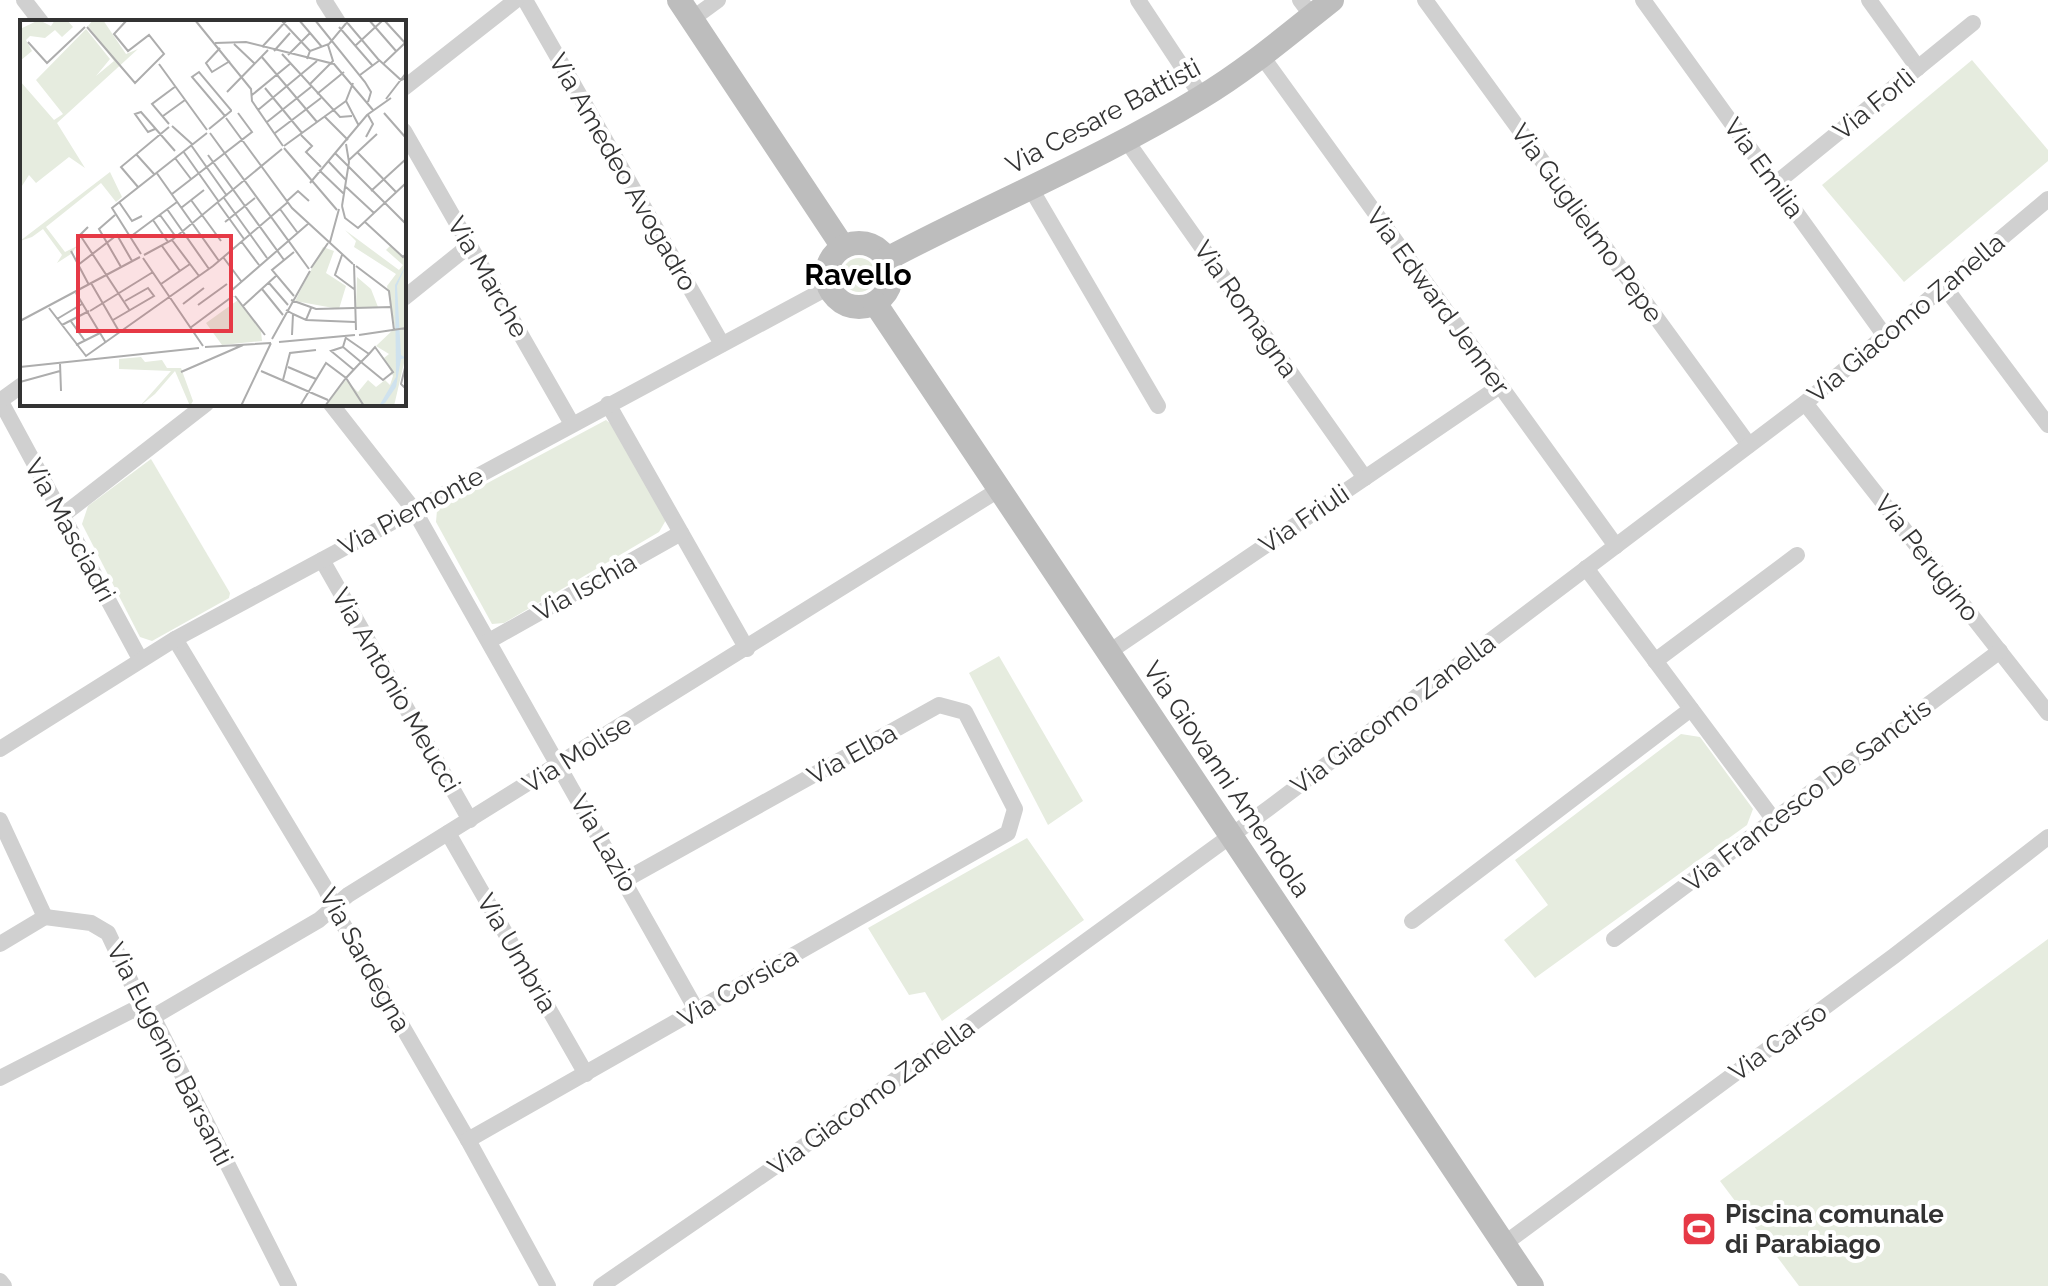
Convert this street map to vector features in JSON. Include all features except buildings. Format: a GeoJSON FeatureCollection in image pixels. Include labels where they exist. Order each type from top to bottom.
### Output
{"type":"FeatureCollection","features":[{"type":"Feature","properties":{"kind":"street"},"geometry":{"type":"LineString","coordinates":[[24,0],[39,20]]}},
{"type":"Feature","properties":{"kind":"street"},"geometry":{"type":"LineString","coordinates":[[324,0],[337,20]]}},
{"type":"Feature","properties":{"kind":"street"},"geometry":{"type":"LineString","coordinates":[[406,86],[516,0]]}},
{"type":"Feature","properties":{"kind":"street","name":"Via Amedeo Avogadro"},"geometry":{"type":"LineString","coordinates":[[525,0],[722,344]]}},
{"type":"Feature","properties":{"kind":"street"},"geometry":{"type":"LineString","coordinates":[[718,0],[686,10],[843,247]]}},
{"type":"Feature","properties":{"kind":"street"},"geometry":{"type":"LineString","coordinates":[[1138,0],[1202,97]]}},
{"type":"Feature","properties":{"kind":"street","name":"Via Cesare Battisti"},"geometry":{"type":"LineString","coordinates":[[887,259],[1126,140],[1202,97],[1261,55],[1306,8],[1332,0]]}},
{"type":"Feature","properties":{"kind":"street","name":"Via Guglielmo Pepe"},"geometry":{"type":"LineString","coordinates":[[1425,0],[1749,445]]}},
{"type":"Feature","properties":{"kind":"street","name":"Via Emilia"},"geometry":{"type":"LineString","coordinates":[[1643,0],[1885,336]]}},
{"type":"Feature","properties":{"kind":"street"},"geometry":{"type":"LineString","coordinates":[[1869,0],[1918,68]]}},
{"type":"Feature","properties":{"kind":"street","name":"Via Forlì"},"geometry":{"type":"LineString","coordinates":[[1775,184],[1973,23]]}},
{"type":"Feature","properties":{"kind":"street","name":"Via Edward Jenner"},"geometry":{"type":"LineString","coordinates":[[1261,55],[1616,546]]}},
{"type":"Feature","properties":{"kind":"street","name":"Via Marche"},"geometry":{"type":"LineString","coordinates":[[406,134],[572,424]]}},
{"type":"Feature","properties":{"kind":"street","name":"Via Romagna"},"geometry":{"type":"LineString","coordinates":[[1126,140],[1365,478]]}},
{"type":"Feature","properties":{"kind":"street"},"geometry":{"type":"LineString","coordinates":[[1030,187],[1158,406]]}},
{"type":"Feature","properties":{"kind":"street","name":"Via Giacomo Zanella"},"geometry":{"type":"LineString","coordinates":[[601,1286],[789,1157],[1232,836],[1805,403],[2048,199]]}},
{"type":"Feature","properties":{"kind":"street"},"geometry":{"type":"LineString","coordinates":[[855,243],[868,244],[879,249],[887,259],[891,271],[890,284],[885,295],[875,303],[862,307],[849,305],[837,298],[829,287],[828,264],[843,247],[855,243]]}},
{"type":"Feature","properties":{"kind":"street"},"geometry":{"type":"LineString","coordinates":[[406,296],[470,245]]}},
{"type":"Feature","properties":{"kind":"street"},"geometry":{"type":"LineString","coordinates":[[1944,286],[2048,425]]}},
{"type":"Feature","properties":{"kind":"street","name":"Via Piemonte"},"geometry":{"type":"LineString","coordinates":[[0,749],[175,639],[829,287]]}},
{"type":"Feature","properties":{"kind":"street","name":"Via Giovanni Amendola"},"geometry":{"type":"LineString","coordinates":[[875,303],[1532,1286]]}},
{"type":"Feature","properties":{"kind":"street"},"geometry":{"type":"LineString","coordinates":[[0,401],[20,386]]}},
{"type":"Feature","properties":{"kind":"street","name":"Via Friuli"},"geometry":{"type":"LineString","coordinates":[[1109,652],[1500,386]]}},
{"type":"Feature","properties":{"kind":"street","name":"Via Masciadri"},"geometry":{"type":"LineString","coordinates":[[0,401],[140,659]]}},
{"type":"Feature","properties":{"kind":"street","name":"Via Perugino"},"geometry":{"type":"LineString","coordinates":[[1805,403],[2048,713]]}},
{"type":"Feature","properties":{"kind":"street"},"geometry":{"type":"LineString","coordinates":[[608,404],[747,649]]}},
{"type":"Feature","properties":{"kind":"street"},"geometry":{"type":"LineString","coordinates":[[63,515],[203,406]]}},
{"type":"Feature","properties":{"kind":"street","name":"Via Lazio"},"geometry":{"type":"LineString","coordinates":[[333,406],[414,510],[697,1011]]}},
{"type":"Feature","properties":{"kind":"street","name":"Via Molise"},"geometry":{"type":"LineString","coordinates":[[0,1078],[131,1011],[148,1014],[319,920],[348,895],[1000,489]]}},
{"type":"Feature","properties":{"kind":"street","name":"Via Ischia"},"geometry":{"type":"LineString","coordinates":[[489,641],[681,533]]}},
{"type":"Feature","properties":{"kind":"street"},"geometry":{"type":"LineString","coordinates":[[1655,661],[1797,555]]}},
{"type":"Feature","properties":{"kind":"street","name":"Via Antonio Meucci"},"geometry":{"type":"LineString","coordinates":[[322,560],[470,820]]}},
{"type":"Feature","properties":{"kind":"street"},"geometry":{"type":"LineString","coordinates":[[1586,568],[1774,820]]}},
{"type":"Feature","properties":{"kind":"street","name":"Via Sardegna"},"geometry":{"type":"LineString","coordinates":[[175,639],[334,907],[548,1286]]}},
{"type":"Feature","properties":{"kind":"street","name":"Via Francesco De Sanctis"},"geometry":{"type":"LineString","coordinates":[[1614,939],[2000,651]]}},
{"type":"Feature","properties":{"kind":"street","name":"Via Elba"},"geometry":{"type":"LineString","coordinates":[[625,880],[939,705],[965,712],[1015,809],[1008,833]]}},
{"type":"Feature","properties":{"kind":"street"},"geometry":{"type":"LineString","coordinates":[[1412,921],[1691,709]]}},
{"type":"Feature","properties":{"kind":"street"},"geometry":{"type":"LineString","coordinates":[[0,820],[45,917],[0,944]]}},
{"type":"Feature","properties":{"kind":"street","name":"Via Umbria"},"geometry":{"type":"LineString","coordinates":[[448,833],[586,1074]]}},
{"type":"Feature","properties":{"kind":"street","name":"Via Corsica"},"geometry":{"type":"LineString","coordinates":[[468,1140],[1008,833]]}},
{"type":"Feature","properties":{"kind":"street","name":"Via Carso"},"geometry":{"type":"LineString","coordinates":[[1504,1244],[1894,956],[2048,837]]}},
{"type":"Feature","properties":{"kind":"street","name":"Via Eugenio Barsanti"},"geometry":{"type":"LineString","coordinates":[[45,917],[91,923],[108,933],[289,1286]]}},
{"type":"Feature","properties":{"kind":"street"},"geometry":{"type":"LineString","coordinates":[[0,1281],[4,1286]]}},
{"type":"Feature","properties":{"kind":"shaded area"},"geometry":{"type":"Polygon","coordinates":[[[1972,60],[2048,150],[2048,161],[1904,282],[1822,185],[1972,60]]]}},
{"type":"Feature","properties":{"kind":"shaded area"},"geometry":{"type":"Polygon","coordinates":[[[859,258],[871,263],[876,275],[871,287],[859,292],[847,287],[842,275],[847,263],[859,258]]]}},
{"type":"Feature","properties":{"kind":"shaded area"},"geometry":{"type":"Polygon","coordinates":[[[606,420],[666,520],[659,532],[504,623],[492,624],[436,522],[437,510],[606,420]]]}},
{"type":"Feature","properties":{"kind":"shaded area"},"geometry":{"type":"Polygon","coordinates":[[[151,459],[230,593],[229,598],[152,641],[140,637],[82,524],[88,506],[151,459]]]}},
{"type":"Feature","properties":{"kind":"shaded area"},"geometry":{"type":"Polygon","coordinates":[[[999,656],[1083,801],[1048,825],[969,673],[999,656]]]}},
{"type":"Feature","properties":{"kind":"shaded area"},"geometry":{"type":"Polygon","coordinates":[[[1681,734],[1700,737],[1753,809],[1747,825],[1535,978],[1504,940],[1548,905],[1515,860],[1681,734]]]}},
{"type":"Feature","properties":{"kind":"shaded area"},"geometry":{"type":"Polygon","coordinates":[[[1027,838],[1084,920],[942,1021],[925,992],[909,995],[868,928],[1027,838]]]}},
{"type":"Feature","properties":{"kind":"shaded area"},"geometry":{"type":"Polygon","coordinates":[[[2048,939],[2048,1286],[1799,1286],[1720,1181],[2048,939]]]}},
{"type":"Feature","properties":{"kind":"place","name":"Piscina comunale di Parabiago"},"geometry":{"type":"Point","coordinates":[1699,1229]}},
{"type":"Feature","properties":{"kind":"district","name":"Ravello"},"geometry":{"type":"Point","coordinates":[858,275]}}]}
